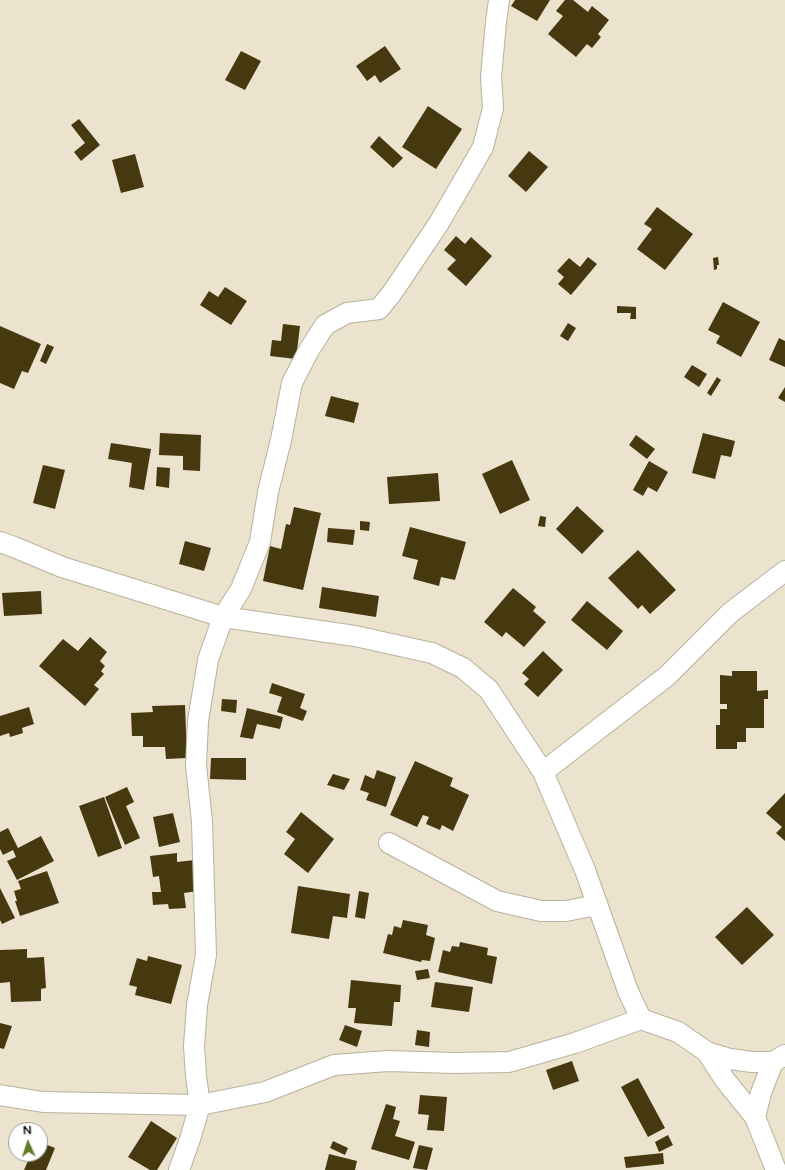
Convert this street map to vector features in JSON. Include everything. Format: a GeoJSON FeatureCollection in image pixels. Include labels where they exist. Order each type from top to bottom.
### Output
{"type":"FeatureCollection","features":[{"type":"Feature","properties":{"kind":"street"},"geometry":{"type":"LineString","coordinates":[[179,1170],[200,1105],[194,1046],[197,1005],[206,955],[202,822],[196,765],[198,721],[208,660],[222,617],[242,589],[260,542],[268,492],[281,440],[292,383],[309,350],[325,325],[347,313],[378,309],[392,293],[439,223],[484,147],[493,108],[492,77],[499,0]]}},
{"type":"Feature","properties":{"kind":"street"},"geometry":{"type":"LineString","coordinates":[[0,542],[62,568],[222,617],[355,636],[432,653],[463,668],[489,690],[542,772],[585,870],[628,991],[641,1019]]}},
{"type":"Feature","properties":{"kind":"street"},"geometry":{"type":"LineString","coordinates":[[542,772],[667,676],[730,613],[785,571]]}},
{"type":"Feature","properties":{"kind":"street"},"geometry":{"type":"LineString","coordinates":[[389,843],[497,901],[541,911],[566,911],[597,905]]}},
{"type":"Feature","properties":{"kind":"street"},"geometry":{"type":"LineString","coordinates":[[0,1095],[43,1102],[200,1105],[264,1092],[334,1065],[388,1061],[454,1063],[509,1062],[575,1042],[641,1019],[678,1032],[707,1052],[741,1061],[779,1058]]}},
{"type":"Feature","properties":{"kind":"street"},"geometry":{"type":"LineString","coordinates":[[707,1052],[725,1080],[755,1116],[776,1170]]}},
{"type":"Feature","properties":{"kind":"street"},"geometry":{"type":"LineString","coordinates":[[755,1116],[761,1093],[779,1058]]}},
{"type":"Feature","properties":{"kind":"building"},"geometry":{"type":"Polygon","coordinates":[[[515,0],[550,0],[537,21],[511,6],[515,0]]]}},
{"type":"Feature","properties":{"kind":"building"},"geometry":{"type":"Polygon","coordinates":[[[565,0],[573,0],[588,12],[592,6],[609,20],[598,34],[601,37],[592,48],[587,44],[576,57],[548,34],[563,16],[556,11],[565,0]]]}},
{"type":"Feature","properties":{"kind":"building"},"geometry":{"type":"Polygon","coordinates":[[[385,46],[401,69],[380,83],[375,75],[367,81],[356,66],[385,46]]]}},
{"type":"Feature","properties":{"kind":"building"},"geometry":{"type":"Polygon","coordinates":[[[241,51],[261,61],[245,90],[225,80],[241,51]]]}},
{"type":"Feature","properties":{"kind":"building"},"geometry":{"type":"Polygon","coordinates":[[[428,106],[462,129],[436,169],[402,147],[428,106]]]}},
{"type":"Feature","properties":{"kind":"building"},"geometry":{"type":"Polygon","coordinates":[[[79,119],[100,145],[81,161],[74,152],[85,143],[71,125],[79,119]]]}},
{"type":"Feature","properties":{"kind":"building"},"geometry":{"type":"Polygon","coordinates":[[[379,136],[403,158],[393,168],[370,147],[379,136]]]}},
{"type":"Feature","properties":{"kind":"building"},"geometry":{"type":"Polygon","coordinates":[[[529,151],[548,167],[526,192],[508,176],[529,151]]]}},
{"type":"Feature","properties":{"kind":"building"},"geometry":{"type":"Polygon","coordinates":[[[135,154],[144,187],[121,193],[112,160],[135,154]]]}},
{"type":"Feature","properties":{"kind":"building"},"geometry":{"type":"Polygon","coordinates":[[[657,207],[693,234],[665,270],[637,249],[652,229],[644,224],[657,207]]]}},
{"type":"Feature","properties":{"kind":"building"},"geometry":{"type":"Polygon","coordinates":[[[456,236],[465,244],[471,237],[492,256],[466,286],[447,269],[456,260],[444,250],[456,236]]]}},
{"type":"Feature","properties":{"kind":"building"},"geometry":{"type":"Polygon","coordinates":[[[588,257],[597,264],[571,295],[558,284],[564,277],[557,271],[569,258],[580,267],[588,257]]]}},
{"type":"Feature","properties":{"kind":"building"},"geometry":{"type":"Polygon","coordinates":[[[718,257],[719,265],[717,265],[717,269],[714,270],[713,258],[718,257]]]}},
{"type":"Feature","properties":{"kind":"building"},"geometry":{"type":"Polygon","coordinates":[[[225,287],[247,301],[231,325],[200,305],[209,291],[218,297],[225,287]]]}},
{"type":"Feature","properties":{"kind":"building"},"geometry":{"type":"Polygon","coordinates":[[[723,302],[760,322],[741,357],[716,343],[720,336],[708,330],[723,302]]]}},
{"type":"Feature","properties":{"kind":"building"},"geometry":{"type":"Polygon","coordinates":[[[617,306],[636,307],[636,319],[630,319],[631,313],[617,313],[617,306]]]}},
{"type":"Feature","properties":{"kind":"building"},"geometry":{"type":"Polygon","coordinates":[[[568,323],[576,328],[568,341],[560,336],[568,323]]]}},
{"type":"Feature","properties":{"kind":"building"},"geometry":{"type":"Polygon","coordinates":[[[283,324],[300,326],[296,359],[270,356],[272,340],[281,341],[283,324]]]}},
{"type":"Feature","properties":{"kind":"building"},"geometry":{"type":"Polygon","coordinates":[[[0,326],[41,344],[28,373],[22,371],[14,389],[0,383],[0,326]]]}},
{"type":"Feature","properties":{"kind":"building"},"geometry":{"type":"Polygon","coordinates":[[[779,338],[785,341],[785,367],[769,360],[779,338]]]}},
{"type":"Feature","properties":{"kind":"building"},"geometry":{"type":"Polygon","coordinates":[[[47,344],[54,347],[46,364],[40,361],[47,344]]]}},
{"type":"Feature","properties":{"kind":"building"},"geometry":{"type":"Polygon","coordinates":[[[692,365],[707,374],[699,387],[684,377],[692,365]]]}},
{"type":"Feature","properties":{"kind":"building"},"geometry":{"type":"Polygon","coordinates":[[[717,377],[721,380],[711,396],[707,393],[717,377]]]}},
{"type":"Feature","properties":{"kind":"building"},"geometry":{"type":"Polygon","coordinates":[[[785,387],[785,402],[778,398],[785,387]]]}},
{"type":"Feature","properties":{"kind":"building"},"geometry":{"type":"Polygon","coordinates":[[[331,396],[359,403],[354,423],[325,416],[331,396]]]}},
{"type":"Feature","properties":{"kind":"building"},"geometry":{"type":"Polygon","coordinates":[[[160,433],[201,435],[200,471],[183,470],[183,456],[159,455],[160,433]]]}},
{"type":"Feature","properties":{"kind":"building"},"geometry":{"type":"Polygon","coordinates":[[[703,433],[735,441],[731,457],[721,455],[715,479],[692,473],[703,433]]]}},
{"type":"Feature","properties":{"kind":"building"},"geometry":{"type":"Polygon","coordinates":[[[636,435],[655,449],[647,459],[629,445],[636,435]]]}},
{"type":"Feature","properties":{"kind":"building"},"geometry":{"type":"Polygon","coordinates":[[[111,443],[151,449],[144,490],[129,487],[132,463],[108,459],[111,443]]]}},
{"type":"Feature","properties":{"kind":"building"},"geometry":{"type":"Polygon","coordinates":[[[512,460],[530,500],[500,514],[482,474],[512,460]]]}},
{"type":"Feature","properties":{"kind":"building"},"geometry":{"type":"Polygon","coordinates":[[[649,461],[668,472],[657,492],[648,487],[643,496],[633,490],[649,461]]]}},
{"type":"Feature","properties":{"kind":"building"},"geometry":{"type":"Polygon","coordinates":[[[43,465],[65,470],[55,509],[33,503],[43,465]]]}},
{"type":"Feature","properties":{"kind":"building"},"geometry":{"type":"Polygon","coordinates":[[[157,467],[170,468],[169,488],[156,486],[157,467]]]}},
{"type":"Feature","properties":{"kind":"building"},"geometry":{"type":"Polygon","coordinates":[[[438,473],[440,501],[389,504],[387,477],[438,473]]]}},
{"type":"Feature","properties":{"kind":"building"},"geometry":{"type":"Polygon","coordinates":[[[577,506],[604,531],[582,554],[556,529],[577,506]]]}},
{"type":"Feature","properties":{"kind":"building"},"geometry":{"type":"Polygon","coordinates":[[[294,507],[321,513],[303,590],[263,581],[270,546],[281,549],[286,524],[290,525],[294,507]]]}},
{"type":"Feature","properties":{"kind":"building"},"geometry":{"type":"Polygon","coordinates":[[[540,516],[546,517],[545,527],[538,526],[540,516]]]}},
{"type":"Feature","properties":{"kind":"building"},"geometry":{"type":"Polygon","coordinates":[[[360,521],[370,522],[369,531],[360,530],[360,521]]]}},
{"type":"Feature","properties":{"kind":"building"},"geometry":{"type":"Polygon","coordinates":[[[410,527],[466,542],[455,580],[441,577],[439,586],[413,579],[418,560],[402,556],[410,527]]]}},
{"type":"Feature","properties":{"kind":"building"},"geometry":{"type":"Polygon","coordinates":[[[328,528],[355,530],[353,545],[327,542],[328,528]]]}},
{"type":"Feature","properties":{"kind":"building"},"geometry":{"type":"Polygon","coordinates":[[[185,541],[211,548],[204,571],[179,564],[185,541]]]}},
{"type":"Feature","properties":{"kind":"building"},"geometry":{"type":"Polygon","coordinates":[[[638,550],[676,590],[650,614],[642,605],[638,609],[608,578],[638,550]]]}},
{"type":"Feature","properties":{"kind":"building"},"geometry":{"type":"Polygon","coordinates":[[[322,587],[379,596],[376,617],[319,608],[322,587]]]}},
{"type":"Feature","properties":{"kind":"building"},"geometry":{"type":"Polygon","coordinates":[[[513,588],[536,607],[533,611],[546,622],[524,647],[506,632],[502,637],[484,622],[513,588]]]}},
{"type":"Feature","properties":{"kind":"building"},"geometry":{"type":"Polygon","coordinates":[[[41,591],[42,614],[4,616],[2,593],[41,591]]]}},
{"type":"Feature","properties":{"kind":"building"},"geometry":{"type":"Polygon","coordinates":[[[587,601],[623,631],[607,650],[571,620],[587,601]]]}},
{"type":"Feature","properties":{"kind":"building"},"geometry":{"type":"Polygon","coordinates":[[[90,637],[107,652],[100,661],[105,666],[101,671],[104,674],[94,685],[99,689],[85,706],[39,666],[63,639],[78,651],[90,637]]]}},
{"type":"Feature","properties":{"kind":"building"},"geometry":{"type":"Polygon","coordinates":[[[543,651],[563,670],[538,697],[524,684],[529,679],[522,673],[543,651]]]}},
{"type":"Feature","properties":{"kind":"building"},"geometry":{"type":"Polygon","coordinates":[[[732,671],[757,671],[757,691],[768,690],[768,699],[764,699],[764,728],[746,728],[746,742],[737,742],[737,749],[716,749],[716,725],[720,725],[720,709],[727,709],[727,704],[720,704],[720,675],[732,676],[732,671]]]}},
{"type":"Feature","properties":{"kind":"building"},"geometry":{"type":"Polygon","coordinates":[[[272,683],[305,694],[300,708],[307,711],[303,721],[277,712],[282,697],[269,693],[272,683]]]}},
{"type":"Feature","properties":{"kind":"building"},"geometry":{"type":"Polygon","coordinates":[[[222,699],[237,700],[236,713],[221,711],[222,699]]]}},
{"type":"Feature","properties":{"kind":"building"},"geometry":{"type":"Polygon","coordinates":[[[185,705],[187,758],[166,759],[165,747],[143,747],[143,736],[132,736],[131,713],[153,712],[152,706],[185,705]]]}},
{"type":"Feature","properties":{"kind":"building"},"geometry":{"type":"Polygon","coordinates":[[[29,707],[34,724],[22,728],[23,733],[10,737],[9,733],[0,736],[0,716],[29,707]]]}},
{"type":"Feature","properties":{"kind":"building"},"geometry":{"type":"Polygon","coordinates":[[[247,708],[283,717],[280,729],[257,724],[253,739],[240,737],[247,708]]]}},
{"type":"Feature","properties":{"kind":"building"},"geometry":{"type":"Polygon","coordinates":[[[211,758],[246,758],[246,780],[210,779],[211,758]]]}},
{"type":"Feature","properties":{"kind":"building"},"geometry":{"type":"Polygon","coordinates":[[[415,761],[453,778],[450,786],[469,795],[453,831],[442,825],[440,830],[426,824],[429,817],[423,815],[417,827],[390,815],[415,761]]]}},
{"type":"Feature","properties":{"kind":"building"},"geometry":{"type":"Polygon","coordinates":[[[377,770],[396,777],[386,807],[366,800],[369,793],[360,790],[365,775],[374,779],[377,770]]]}},
{"type":"Feature","properties":{"kind":"building"},"geometry":{"type":"Polygon","coordinates":[[[333,774],[350,779],[344,790],[327,785],[333,774]]]}},
{"type":"Feature","properties":{"kind":"building"},"geometry":{"type":"Polygon","coordinates":[[[127,787],[134,802],[126,806],[140,838],[125,845],[105,797],[127,787]]]}},
{"type":"Feature","properties":{"kind":"building"},"geometry":{"type":"Polygon","coordinates":[[[785,793],[785,841],[776,833],[782,827],[766,813],[785,793]]]}},
{"type":"Feature","properties":{"kind":"building"},"geometry":{"type":"Polygon","coordinates":[[[104,797],[122,848],[98,857],[79,806],[104,797]]]}},
{"type":"Feature","properties":{"kind":"building"},"geometry":{"type":"Polygon","coordinates":[[[301,812],[334,839],[308,873],[284,854],[295,839],[286,832],[301,812]]]}},
{"type":"Feature","properties":{"kind":"building"},"geometry":{"type":"Polygon","coordinates":[[[173,813],[180,842],[159,847],[153,817],[173,813]]]}},
{"type":"Feature","properties":{"kind":"building"},"geometry":{"type":"Polygon","coordinates":[[[8,828],[18,848],[41,836],[54,861],[17,880],[7,861],[16,857],[13,850],[3,855],[0,849],[0,832],[8,828]]]}},
{"type":"Feature","properties":{"kind":"building"},"geometry":{"type":"Polygon","coordinates":[[[177,853],[177,862],[195,860],[198,891],[184,893],[186,908],[169,909],[168,904],[153,905],[152,892],[161,892],[159,876],[153,877],[150,856],[177,853]]]}},
{"type":"Feature","properties":{"kind":"building"},"geometry":{"type":"Polygon","coordinates":[[[47,871],[59,903],[20,916],[15,901],[17,901],[14,891],[21,889],[18,881],[47,871]]]}},
{"type":"Feature","properties":{"kind":"building"},"geometry":{"type":"Polygon","coordinates":[[[298,886],[350,894],[347,918],[333,916],[329,939],[291,933],[298,886]]]}},
{"type":"Feature","properties":{"kind":"building"},"geometry":{"type":"Polygon","coordinates":[[[0,888],[15,918],[2,924],[0,920],[0,888]]]}},
{"type":"Feature","properties":{"kind":"building"},"geometry":{"type":"Polygon","coordinates":[[[359,891],[369,893],[365,919],[355,917],[359,891]]]}},
{"type":"Feature","properties":{"kind":"building"},"geometry":{"type":"Polygon","coordinates":[[[747,907],[774,935],[742,965],[715,937],[747,907]]]}},
{"type":"Feature","properties":{"kind":"building"},"geometry":{"type":"Polygon","coordinates":[[[403,920],[428,925],[426,935],[435,938],[430,961],[422,960],[421,962],[383,953],[388,934],[392,935],[394,926],[401,928],[403,920]]]}},
{"type":"Feature","properties":{"kind":"building"},"geometry":{"type":"Polygon","coordinates":[[[460,942],[488,948],[487,955],[497,957],[492,984],[438,972],[443,950],[450,952],[452,946],[459,947],[460,942]]]}},
{"type":"Feature","properties":{"kind":"building"},"geometry":{"type":"Polygon","coordinates":[[[27,949],[27,958],[44,957],[46,988],[41,989],[41,1001],[11,1002],[10,982],[0,983],[0,950],[27,949]]]}},
{"type":"Feature","properties":{"kind":"building"},"geometry":{"type":"Polygon","coordinates":[[[148,956],[182,965],[171,1004],[135,995],[137,987],[129,985],[137,958],[147,961],[148,956]]]}},
{"type":"Feature","properties":{"kind":"building"},"geometry":{"type":"Polygon","coordinates":[[[428,969],[430,978],[417,980],[415,971],[428,969]]]}},
{"type":"Feature","properties":{"kind":"building"},"geometry":{"type":"Polygon","coordinates":[[[351,980],[401,985],[400,1002],[394,1002],[392,1026],[354,1023],[356,1008],[348,1008],[351,980]]]}},
{"type":"Feature","properties":{"kind":"building"},"geometry":{"type":"Polygon","coordinates":[[[435,982],[473,987],[469,1012],[431,1007],[435,982]]]}},
{"type":"Feature","properties":{"kind":"building"},"geometry":{"type":"Polygon","coordinates":[[[0,1023],[12,1026],[4,1049],[0,1048],[0,1023]]]}},
{"type":"Feature","properties":{"kind":"building"},"geometry":{"type":"Polygon","coordinates":[[[345,1025],[362,1031],[357,1047],[339,1040],[345,1025]]]}},
{"type":"Feature","properties":{"kind":"building"},"geometry":{"type":"Polygon","coordinates":[[[417,1030],[430,1032],[429,1047],[415,1045],[417,1030]]]}},
{"type":"Feature","properties":{"kind":"building"},"geometry":{"type":"Polygon","coordinates":[[[572,1061],[579,1081],[553,1090],[546,1070],[572,1061]]]}},
{"type":"Feature","properties":{"kind":"building"},"geometry":{"type":"Polygon","coordinates":[[[638,1078],[665,1128],[648,1137],[621,1087],[638,1078]]]}},
{"type":"Feature","properties":{"kind":"building"},"geometry":{"type":"Polygon","coordinates":[[[420,1095],[447,1097],[444,1131],[427,1130],[429,1115],[418,1114],[420,1095]]]}},
{"type":"Feature","properties":{"kind":"building"},"geometry":{"type":"Polygon","coordinates":[[[386,1104],[396,1107],[393,1119],[400,1121],[395,1136],[415,1142],[409,1160],[371,1149],[386,1104]]]}},
{"type":"Feature","properties":{"kind":"building"},"geometry":{"type":"Polygon","coordinates":[[[151,1121],[177,1138],[157,1170],[150,1170],[128,1157],[151,1121]]]}},
{"type":"Feature","properties":{"kind":"building"},"geometry":{"type":"Polygon","coordinates":[[[668,1135],[673,1145],[659,1152],[655,1142],[668,1135]]]}},
{"type":"Feature","properties":{"kind":"building"},"geometry":{"type":"Polygon","coordinates":[[[333,1141],[348,1148],[345,1155],[330,1148],[333,1141]]]}},
{"type":"Feature","properties":{"kind":"building"},"geometry":{"type":"Polygon","coordinates":[[[48,1145],[55,1148],[46,1170],[24,1170],[28,1162],[48,1162],[48,1145]]]}},
{"type":"Feature","properties":{"kind":"building"},"geometry":{"type":"Polygon","coordinates":[[[419,1145],[433,1148],[427,1170],[413,1168],[419,1145]]]}},
{"type":"Feature","properties":{"kind":"building"},"geometry":{"type":"Polygon","coordinates":[[[663,1153],[664,1164],[626,1168],[624,1157],[663,1153]]]}},
{"type":"Feature","properties":{"kind":"building"},"geometry":{"type":"Polygon","coordinates":[[[329,1154],[357,1161],[355,1170],[325,1170],[329,1154]]]}}]}
